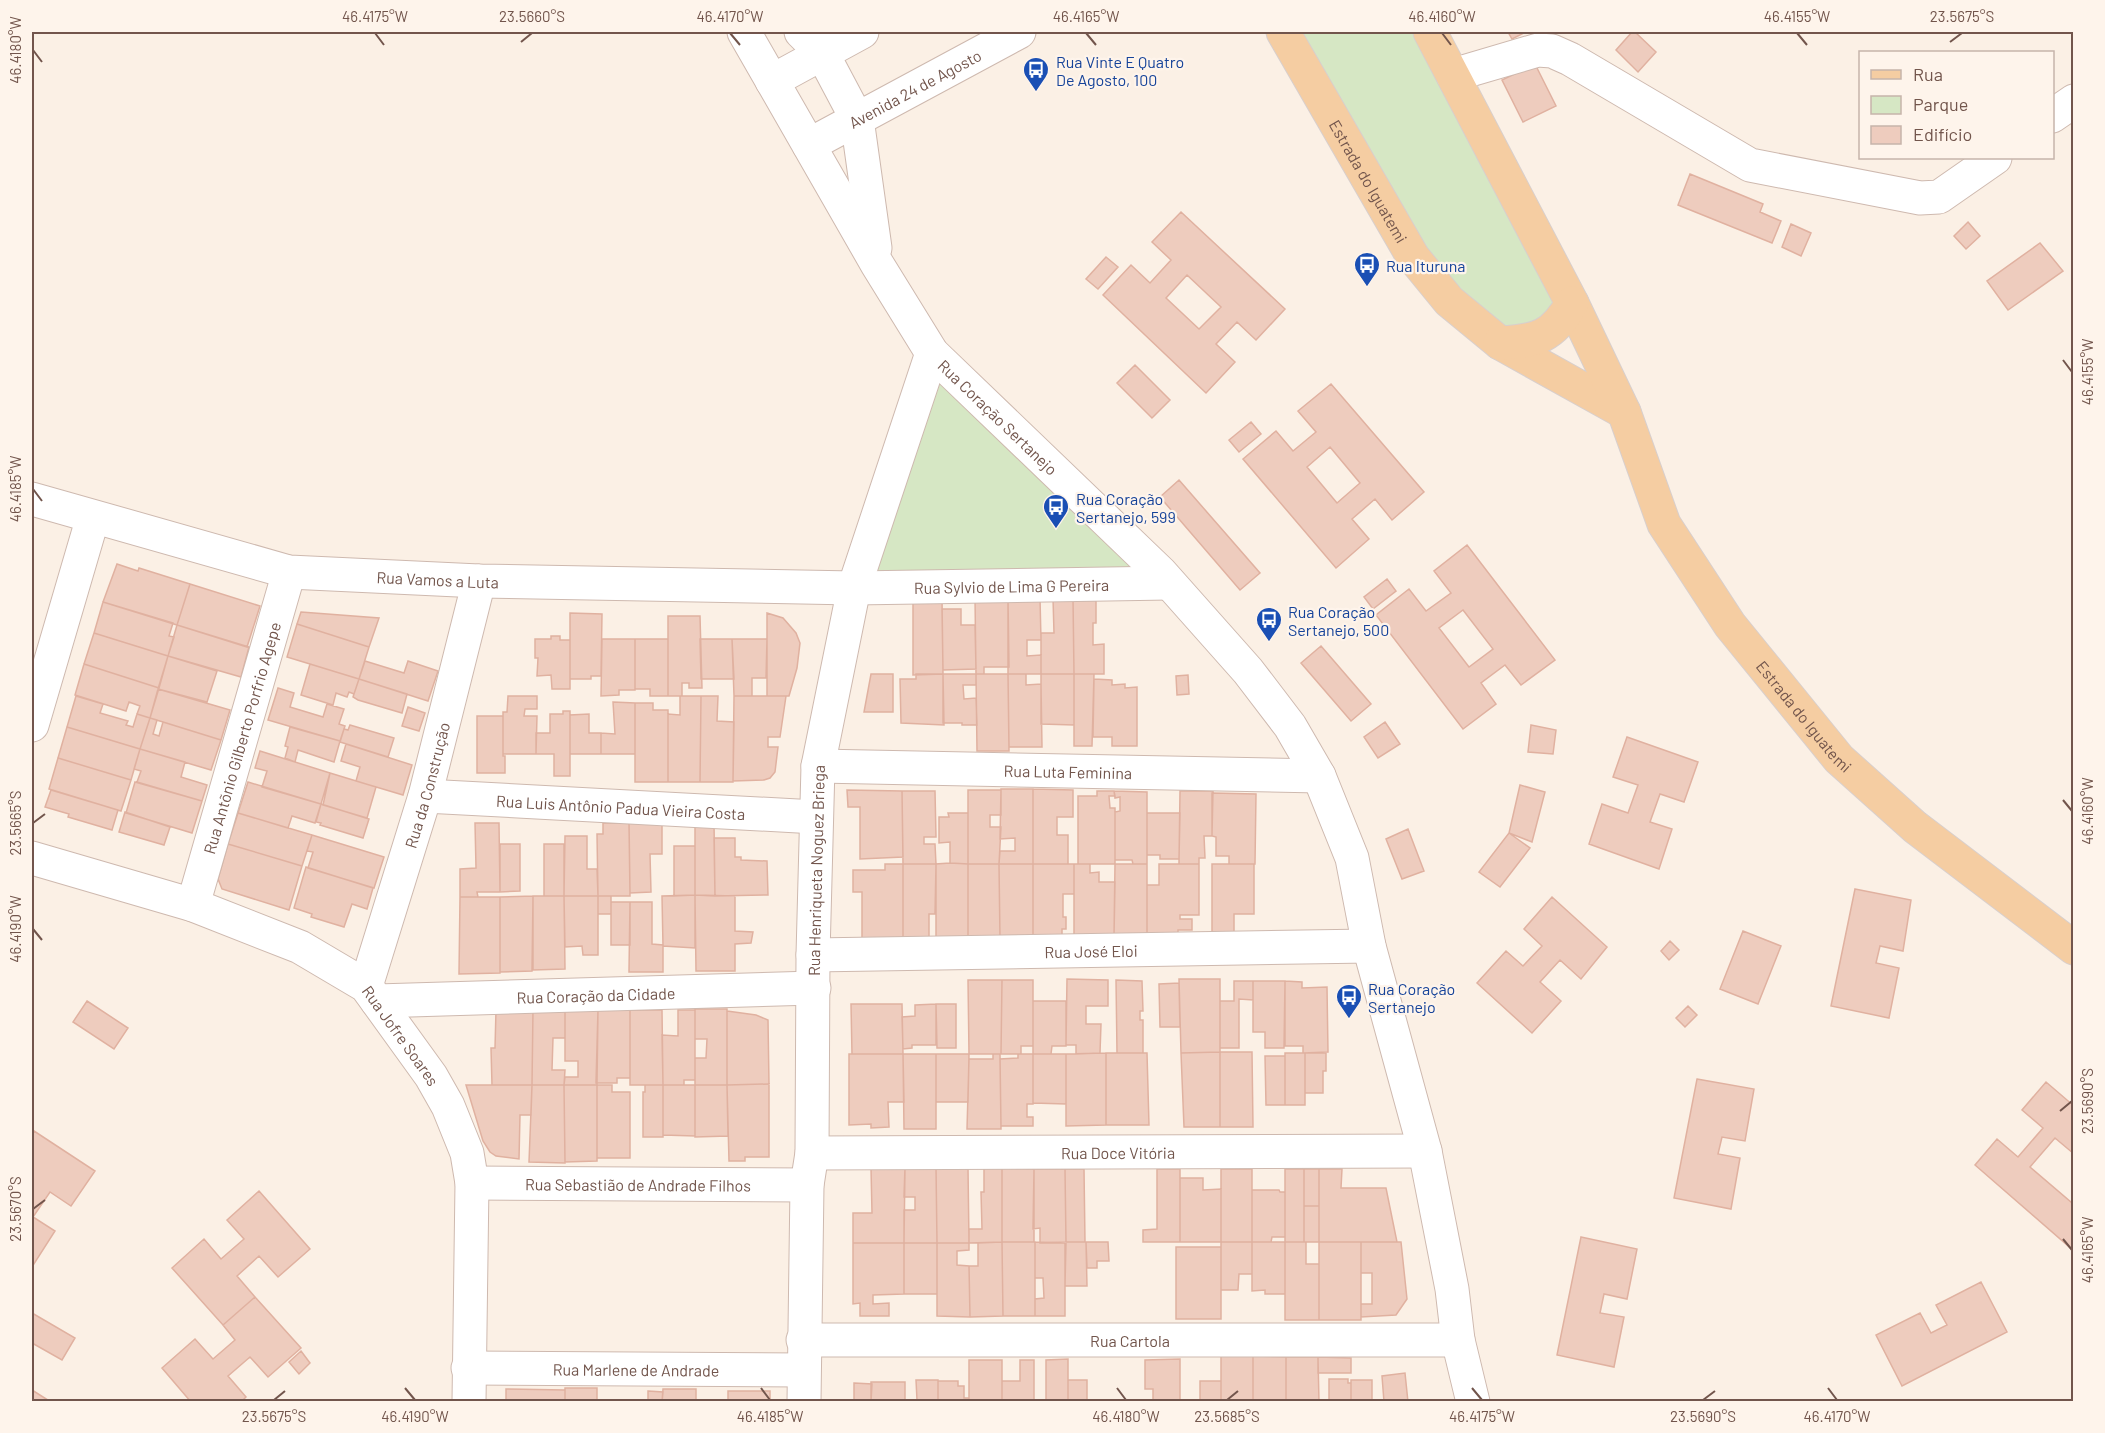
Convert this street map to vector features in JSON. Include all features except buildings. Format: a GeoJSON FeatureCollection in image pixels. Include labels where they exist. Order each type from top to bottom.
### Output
{"type":"FeatureCollection","features":[{"type":"Feature","properties":{"kind":"main road","name":"Estrada do Iguatemi"},"geometry":{"type":"LineString","coordinates":[[1283,32],[1413,257],[1449,301],[1500,343],[1624,412]]}},
{"type":"Feature","properties":{"kind":"main road","name":"Estrada do Iguatemi"},"geometry":{"type":"LineString","coordinates":[[1430,32],[1572,303],[1624,412],[1664,524],[1730,625],[1839,759],[1915,827],[2073,948]]}},
{"type":"Feature","properties":{"kind":"main road"},"geometry":{"type":"LineString","coordinates":[[1500,343],[1527,342],[1544,336],[1563,318],[1572,303]]}},
{"type":"Feature","properties":{"kind":"street","name":"Rua Coração Sertanejo"},"geometry":{"type":"LineString","coordinates":[[744,32],[877,264],[932,352],[1169,583],[1248,671],[1290,726],[1319,776],[1352,858],[1369,946],[1425,1151],[1452,1289],[1458,1340],[1473,1401]]}},
{"type":"Feature","properties":{"kind":"street"},"geometry":{"type":"LineString","coordinates":[[772,81],[812,43],[862,32]]}},
{"type":"Feature","properties":{"kind":"street","name":"Avenida 24 de Agosto"},"geometry":{"type":"LineString","coordinates":[[809,145],[1019,32]]}},
{"type":"Feature","properties":{"kind":"street","name":"Rua Coração Sertanejo"},"geometry":{"type":"LineString","coordinates":[[812,43],[857,119],[877,264]]}},
{"type":"Feature","properties":{"kind":"street"},"geometry":{"type":"LineString","coordinates":[[1453,75],[1538,50],[1552,51],[1750,165],[1920,198],[1939,197],[1994,159]]}},
{"type":"Feature","properties":{"kind":"street"},"geometry":{"type":"LineString","coordinates":[[2054,114],[2073,100]]}},
{"type":"Feature","properties":{"kind":"street","name":"Rua Henriqueta Noguez Briega"},"geometry":{"type":"LineString","coordinates":[[804,1370],[807,1185],[812,1152],[813,955],[818,766],[854,588],[932,352]]}},
{"type":"Feature","properties":{"kind":"street","name":"Rua Vamos a Luta"},"geometry":{"type":"LineString","coordinates":[[32,499],[290,572],[479,581],[854,588]]}},
{"type":"Feature","properties":{"kind":"street"},"geometry":{"type":"LineString","coordinates":[[32,725],[93,517]]}},
{"type":"Feature","properties":{"kind":"street","name":"Rua Antõnio Gilberto Porfrio Agepe"},"geometry":{"type":"LineString","coordinates":[[193,904],[290,572]]}},
{"type":"Feature","properties":{"kind":"street","name":"Rua da Construção"},"geometry":{"type":"LineString","coordinates":[[371,993],[425,796],[479,581]]}},
{"type":"Feature","properties":{"kind":"street","name":"Rua Sylvio de Lima G Pereira"},"geometry":{"type":"LineString","coordinates":[[854,588],[1169,583]]}},
{"type":"Feature","properties":{"kind":"street","name":"Rua Luta Feminina"},"geometry":{"type":"LineString","coordinates":[[818,766],[1319,776]]}},
{"type":"Feature","properties":{"kind":"street","name":"Rua Luis Antônio Padua Vieira Costa"},"geometry":{"type":"LineString","coordinates":[[425,796],[816,818]]}},
{"type":"Feature","properties":{"kind":"street","name":"Rua Jofre Soares"},"geometry":{"type":"LineString","coordinates":[[32,858],[193,904],[300,947],[371,993],[431,1076],[448,1106],[467,1153],[472,1183],[469,1401]]}},
{"type":"Feature","properties":{"kind":"street","name":"Rua José Eloi"},"geometry":{"type":"LineString","coordinates":[[813,955],[1369,946]]}},
{"type":"Feature","properties":{"kind":"street","name":"Rua Coração da Cidade"},"geometry":{"type":"LineString","coordinates":[[371,993],[814,988]]}},
{"type":"Feature","properties":{"kind":"street","name":"Rua Doce Vitória"},"geometry":{"type":"LineString","coordinates":[[812,1152],[1425,1151]]}},
{"type":"Feature","properties":{"kind":"street","name":"Rua Sebastião de Andrade Filhos"},"geometry":{"type":"LineString","coordinates":[[472,1183],[807,1185]]}},
{"type":"Feature","properties":{"kind":"street","name":"Rua Cartola"},"geometry":{"type":"LineString","coordinates":[[804,1370],[1458,1340]]}},
{"type":"Feature","properties":{"kind":"street","name":"Rua Marlene de Andrade"},"geometry":{"type":"LineString","coordinates":[[468,1368],[804,1370]]}},
{"type":"Feature","properties":{"kind":"green space"},"geometry":{"type":"Polygon","coordinates":[[[1283,32],[1430,32],[1572,303],[1527,342],[1449,301],[1283,32]]]}},
{"type":"Feature","properties":{"kind":"green space"},"geometry":{"type":"Polygon","coordinates":[[[935,360],[1163,580],[857,586],[935,360]]]}},
{"type":"Feature","properties":{"kind":"place","name":"Rua Vinte E Quatro De Agosto, 100"},"geometry":{"type":"Point","coordinates":[1036,93]}},
{"type":"Feature","properties":{"kind":"place","name":"Rua Ituruna"},"geometry":{"type":"Point","coordinates":[1367,288]}},
{"type":"Feature","properties":{"kind":"place","name":"Rua Coração Sertanejo, 599"},"geometry":{"type":"Point","coordinates":[1056,530]}},
{"type":"Feature","properties":{"kind":"place","name":"Rua Coração Sertanejo, 500"},"geometry":{"type":"Point","coordinates":[1269,643]}},
{"type":"Feature","properties":{"kind":"place","name":"Rua Coração Sertanejo"},"geometry":{"type":"Point","coordinates":[1349,1020]}}]}
